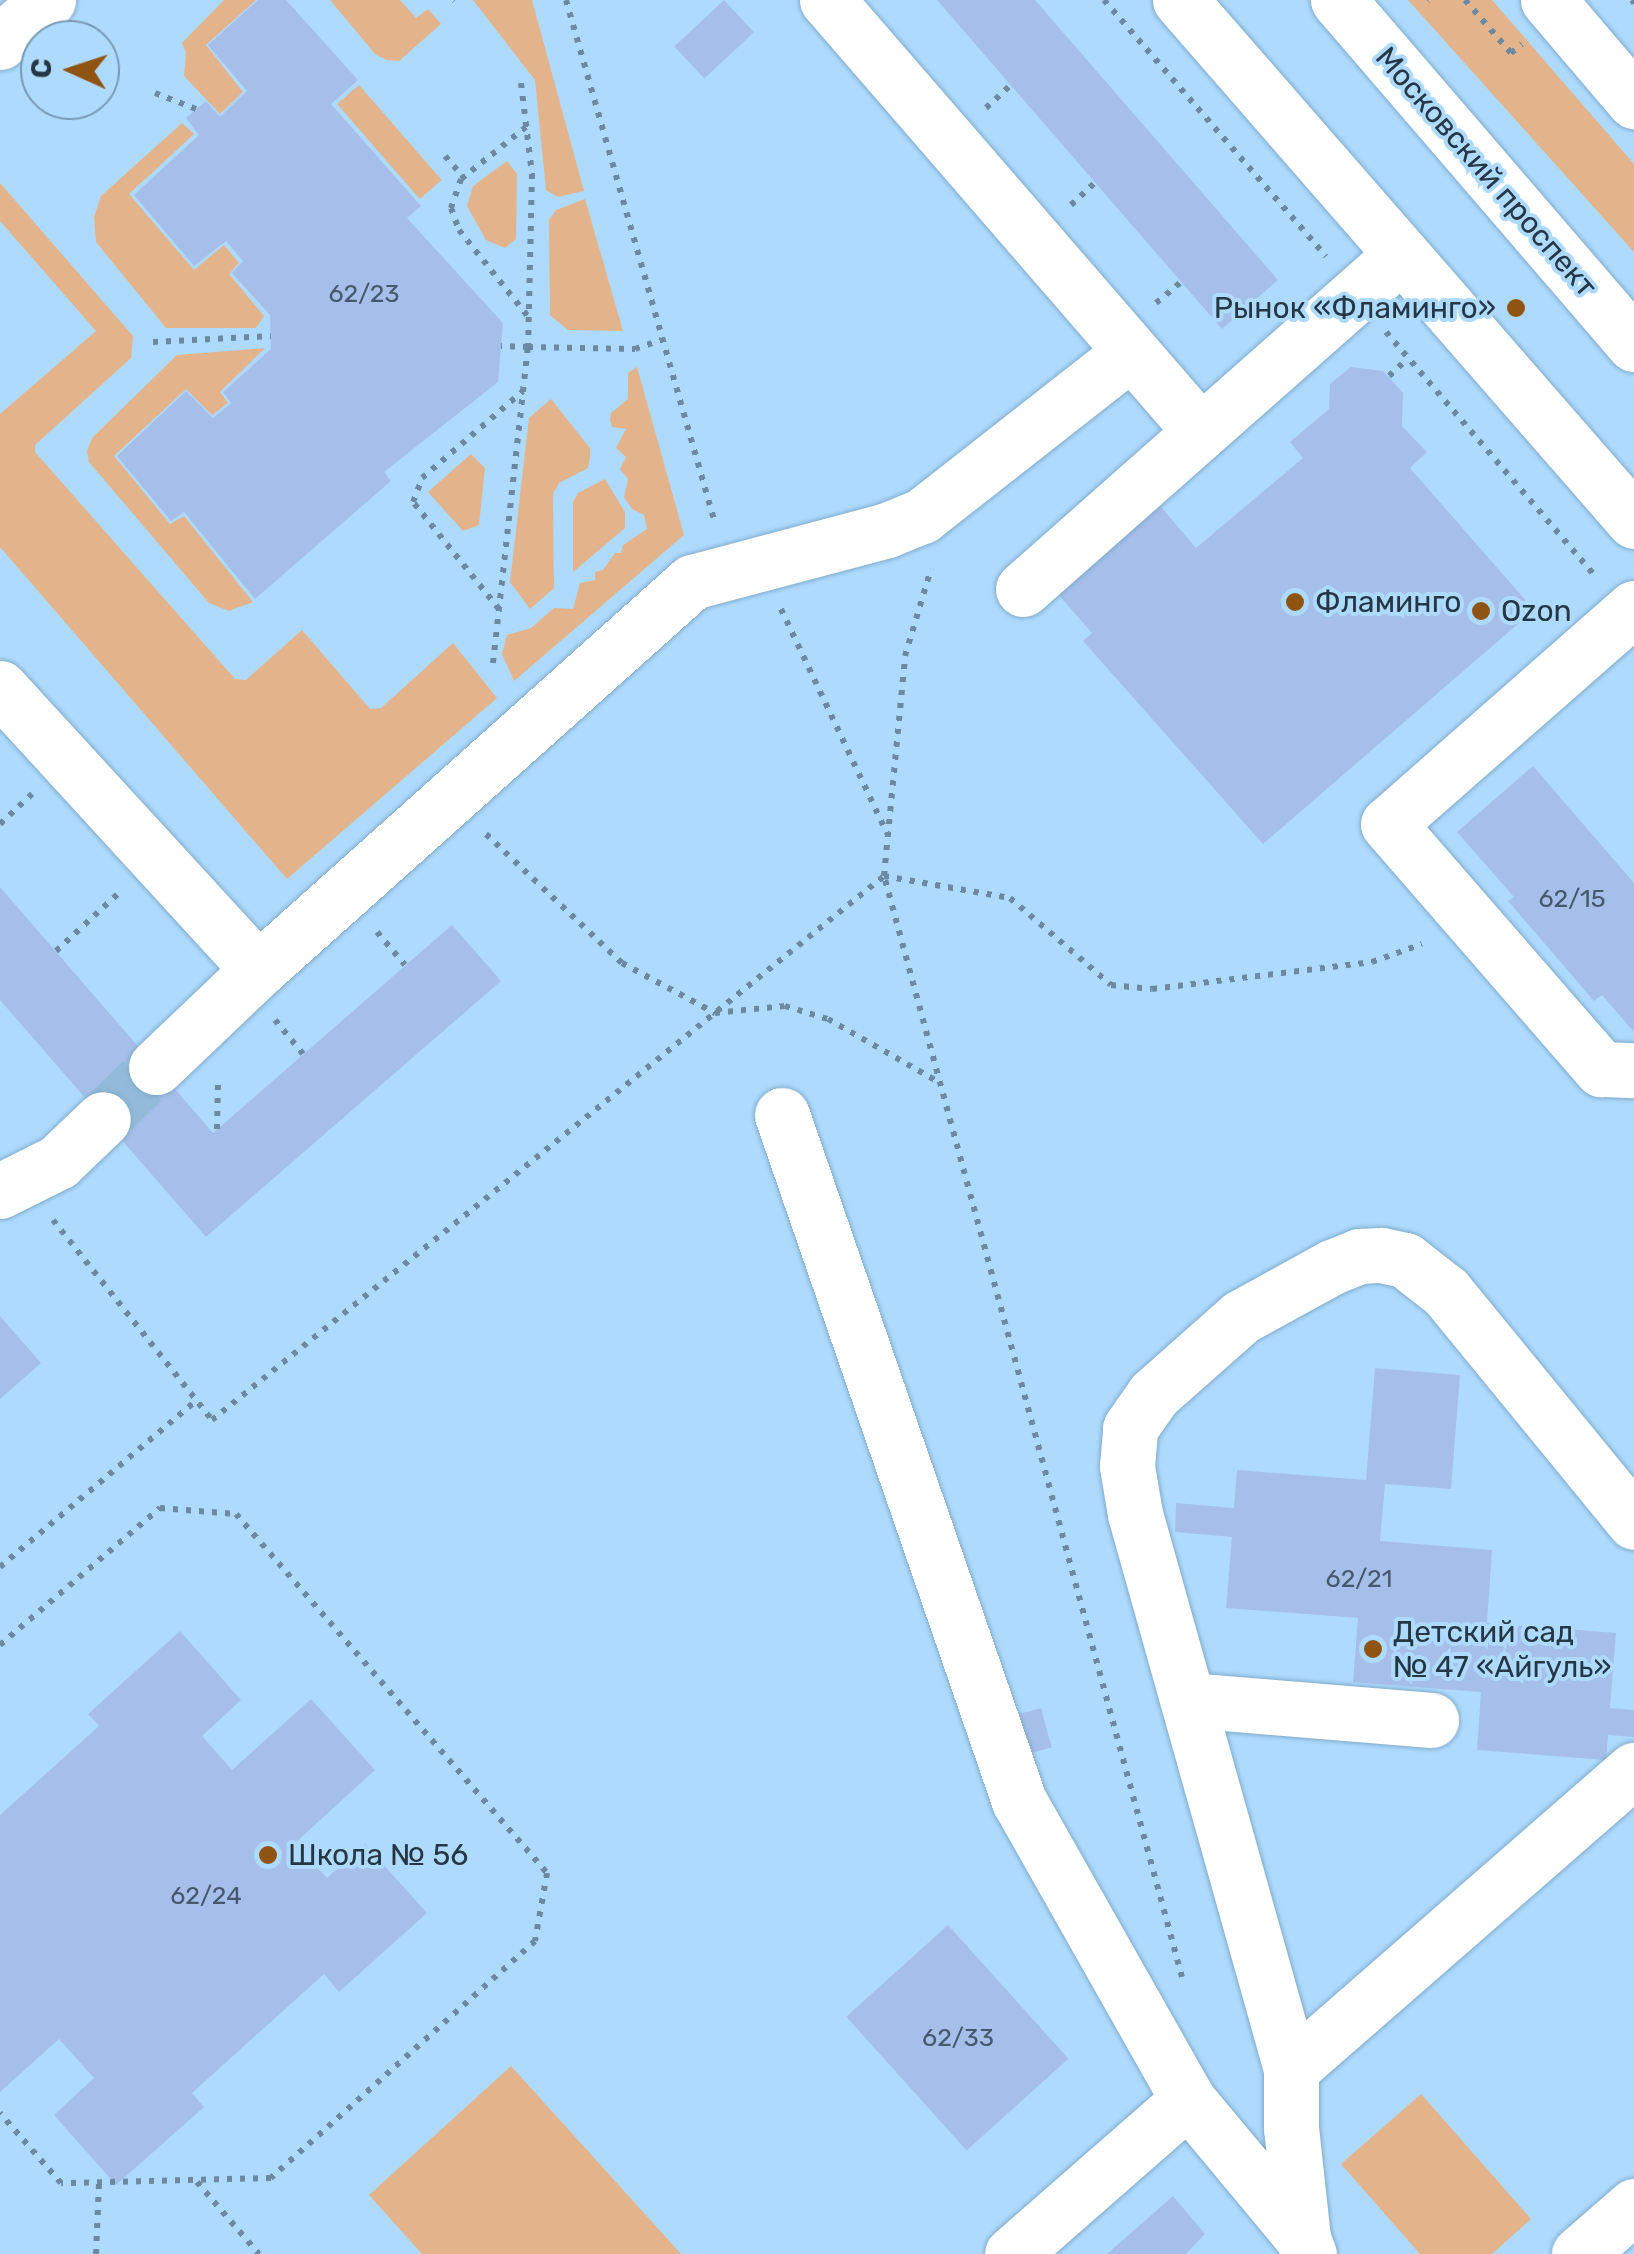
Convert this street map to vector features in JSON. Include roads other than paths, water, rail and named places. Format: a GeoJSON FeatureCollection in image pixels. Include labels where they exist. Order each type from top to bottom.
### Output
{"type":"FeatureCollection","features":[{"type":"Feature","properties":{"kind":"street"},"geometry":{"type":"LineString","coordinates":[[0,42],[48,0]]}},
{"type":"Feature","properties":{"kind":"street"},"geometry":{"type":"LineString","coordinates":[[827,0],[1201,432]]}},
{"type":"Feature","properties":{"kind":"street"},"geometry":{"type":"LineString","coordinates":[[1180,0],[1634,521]]}},
{"type":"Feature","properties":{"kind":"street","name":"Московский проспект"},"geometry":{"type":"LineString","coordinates":[[1338,0],[1634,344]]}},
{"type":"Feature","properties":{"kind":"street"},"geometry":{"type":"LineString","coordinates":[[1540,18],[1634,101]]}},
{"type":"Feature","properties":{"kind":"street"},"geometry":{"type":"LineString","coordinates":[[1023,589],[1401,255]]}},
{"type":"Feature","properties":{"kind":"street"},"geometry":{"type":"LineString","coordinates":[[156,1067],[258,970],[692,582],[887,530],[922,516],[1130,353]]}},
{"type":"Feature","properties":{"kind":"street"},"geometry":{"type":"LineString","coordinates":[[1634,608],[1388,824],[1601,1069],[1634,1070]]}},
{"type":"Feature","properties":{"kind":"street"},"geometry":{"type":"LineString","coordinates":[[0,688],[258,970]]}},
{"type":"Feature","properties":{"kind":"street"},"geometry":{"type":"LineString","coordinates":[[782,1115],[1019,1801],[1188,2100],[1306,2246]]}},
{"type":"Feature","properties":{"kind":"street"},"geometry":{"type":"LineString","coordinates":[[10,1185],[58,1162],[103,1119]]}},
{"type":"Feature","properties":{"kind":"street"},"geometry":{"type":"LineString","coordinates":[[1306,2246],[1290,2128],[1291,2069],[1136,1514],[1127,1466],[1130,1428],[1154,1394],[1242,1317],[1345,1262],[1381,1255],[1425,1272],[1446,1292],[1634,1522]]}},
{"type":"Feature","properties":{"kind":"street"},"geometry":{"type":"LineString","coordinates":[[1188,1700],[1431,1720]]}},
{"type":"Feature","properties":{"kind":"street"},"geometry":{"type":"LineString","coordinates":[[1291,2069],[1634,1770]]}},
{"type":"Feature","properties":{"kind":"street"},"geometry":{"type":"LineString","coordinates":[[1012,2254],[1188,2100]]}},
{"type":"Feature","properties":{"kind":"street"},"geometry":{"type":"LineString","coordinates":[[1579,2254],[1634,2206]]}},
{"type":"Feature","properties":{"kind":"tunnel"},"geometry":{"type":"LineString","coordinates":[[103,1119],[156,1067]]}},
{"type":"Feature","properties":{"kind":"place","name":"Рынок «Фламинго»"},"geometry":{"type":"Point","coordinates":[1516,308]}},
{"type":"Feature","properties":{"kind":"place","name":"Фламинго"},"geometry":{"type":"Point","coordinates":[1295,602]}},
{"type":"Feature","properties":{"kind":"place","name":"Ozon"},"geometry":{"type":"Point","coordinates":[1481,611]}},
{"type":"Feature","properties":{"kind":"place","name":"Детский сад № 47 «Айгуль»"},"geometry":{"type":"Point","coordinates":[1373,1649]}},
{"type":"Feature","properties":{"kind":"place","name":"Школа № 56"},"geometry":{"type":"Point","coordinates":[268,1855]}}]}
